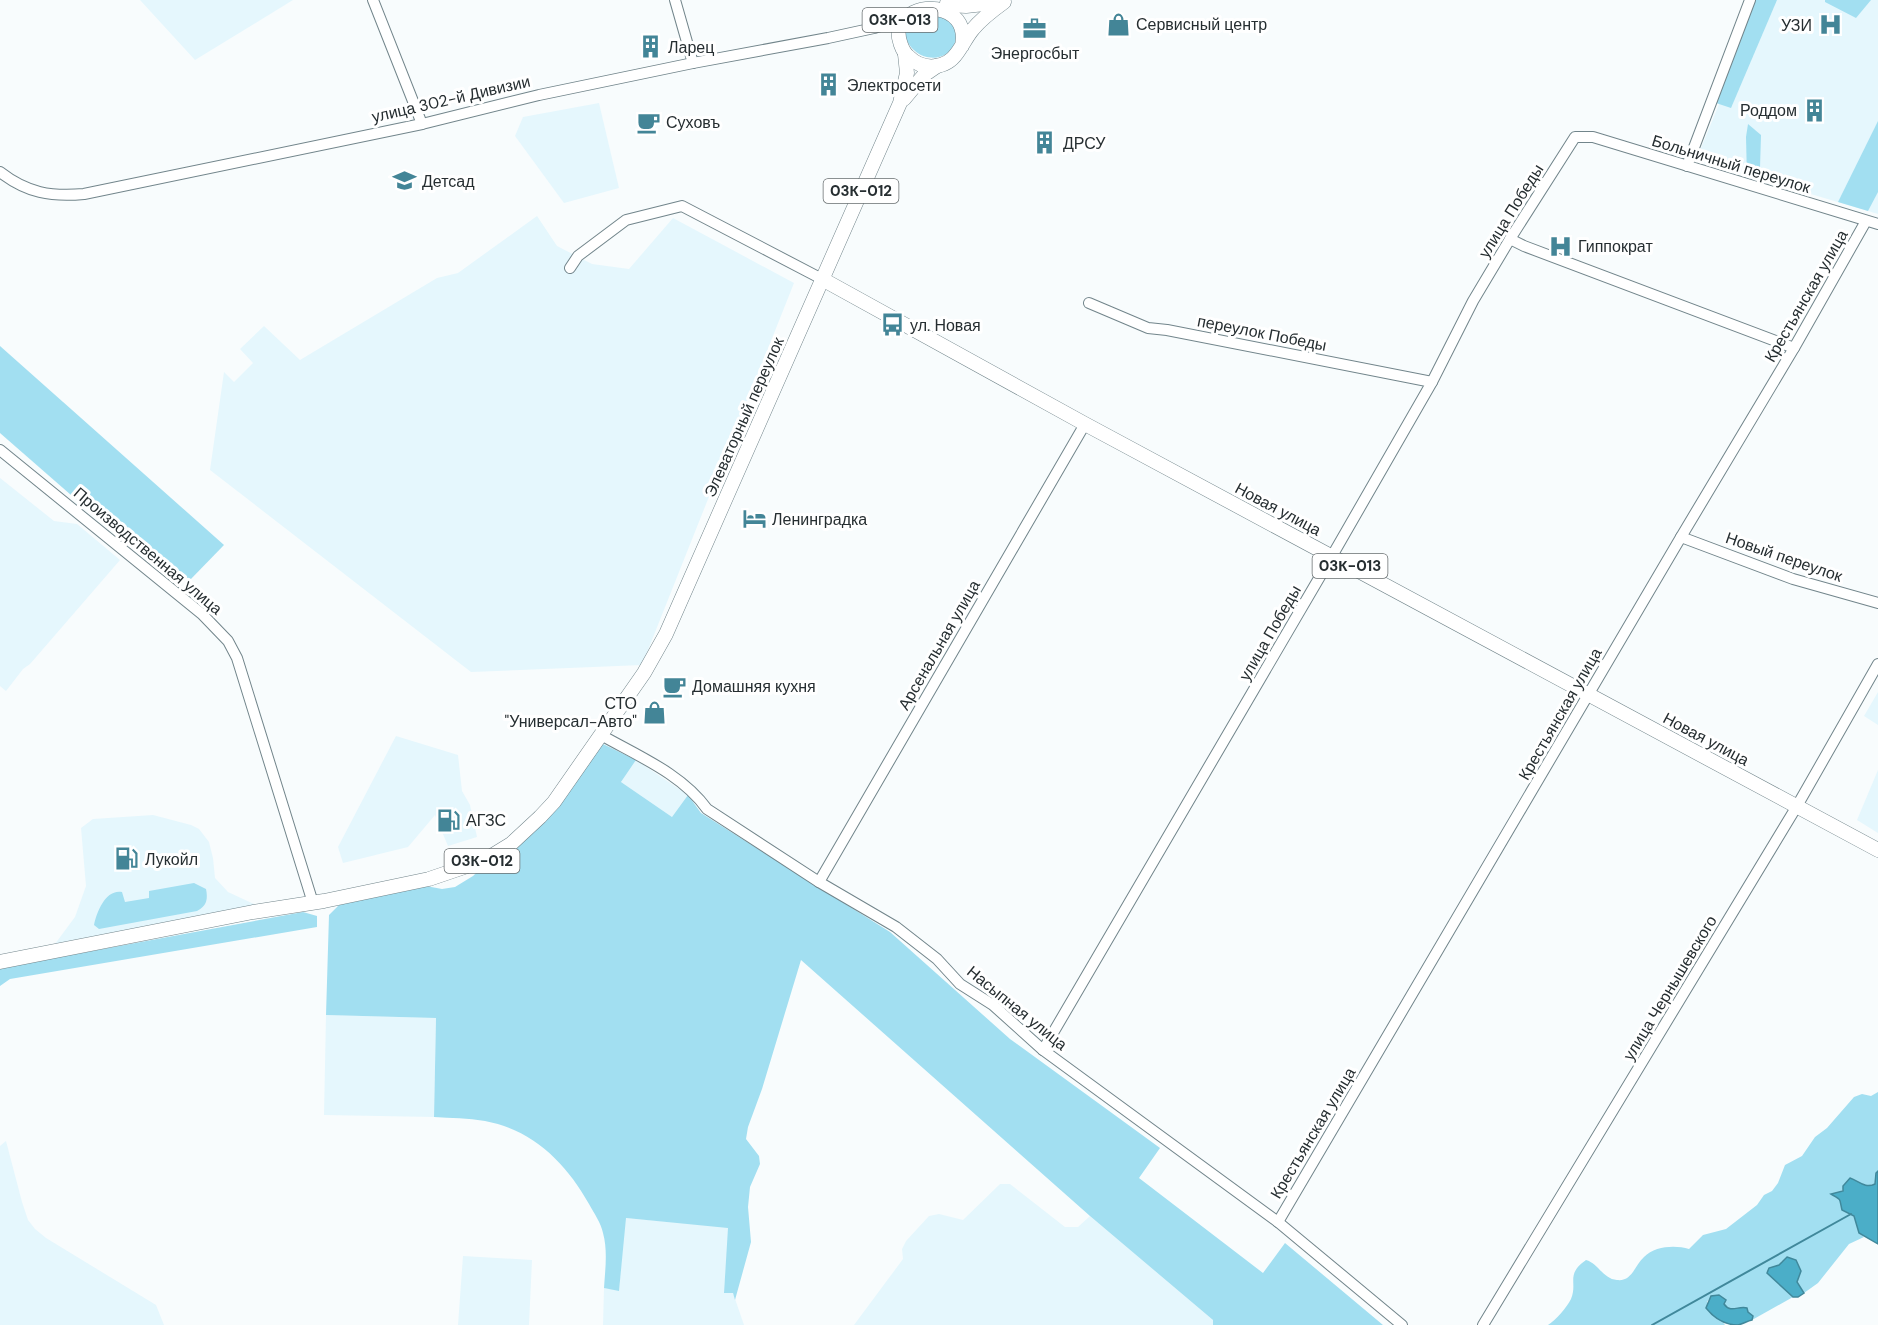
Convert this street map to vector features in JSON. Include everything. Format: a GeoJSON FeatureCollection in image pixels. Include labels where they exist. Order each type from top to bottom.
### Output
{"type":"FeatureCollection","features":[{"type":"Feature","properties":{"kind":"main road","name":"03К-013"},"geometry":{"type":"LineString","coordinates":[[937,66],[915,63],[905,54],[899,26],[916,2],[927,0],[947,3],[959,16],[963,25],[962,46]]}},
{"type":"Feature","properties":{"kind":"main road"},"geometry":{"type":"LineString","coordinates":[[947,3],[966,6],[1008,1]]}},
{"type":"Feature","properties":{"kind":"main road"},"geometry":{"type":"LineString","coordinates":[[937,66],[946,63],[956,55],[985,16],[1008,1]]}},
{"type":"Feature","properties":{"kind":"main road","name":"Элеваторный переулок"},"geometry":{"type":"LineString","coordinates":[[601,735],[644,674],[666,634],[900,103],[907,73],[905,54]]}},
{"type":"Feature","properties":{"kind":"main road","name":"Элеваторный переулок"},"geometry":{"type":"LineString","coordinates":[[900,103],[924,75],[937,66]]}},
{"type":"Feature","properties":{"kind":"main road","name":"Новая улица"},"geometry":{"type":"LineString","coordinates":[[822,279],[1085,424],[1878,850]]}},
{"type":"Feature","properties":{"kind":"main road","name":"03К-012"},"geometry":{"type":"LineString","coordinates":[[0,962],[159,929],[313,903],[429,879],[485,860],[511,844],[554,802],[601,735]]}},
{"type":"Feature","properties":{"kind":"street"},"geometry":{"type":"LineString","coordinates":[[373,0],[422,124]]}},
{"type":"Feature","properties":{"kind":"street"},"geometry":{"type":"LineString","coordinates":[[675,0],[693,63]]}},
{"type":"Feature","properties":{"kind":"street"},"geometry":{"type":"LineString","coordinates":[[1687,166],[1750,0]]}},
{"type":"Feature","properties":{"kind":"street","name":"улица 302-й Дивизии"},"geometry":{"type":"LineString","coordinates":[[0,172],[35,192],[56,195],[84,194],[422,124],[539,95],[693,63],[874,28],[899,26]]}},
{"type":"Feature","properties":{"kind":"street","name":"Больничный переулок"},"geometry":{"type":"LineString","coordinates":[[1575,137],[1593,137],[1878,224]]}},
{"type":"Feature","properties":{"kind":"street","name":"улица Победы"},"geometry":{"type":"LineString","coordinates":[[1043,1050],[1332,556],[1432,382],[1473,302],[1575,137]]}},
{"type":"Feature","properties":{"kind":"street"},"geometry":{"type":"LineString","coordinates":[[570,268],[578,256],[626,220],[682,206],[822,279]]}},
{"type":"Feature","properties":{"kind":"street","name":"Крестьянская улица"},"geometry":{"type":"LineString","coordinates":[[1278,1222],[1794,348],[1866,221]]}},
{"type":"Feature","properties":{"kind":"street"},"geometry":{"type":"LineString","coordinates":[[1510,239],[1794,348]]}},
{"type":"Feature","properties":{"kind":"street","name":"переулок Победы"},"geometry":{"type":"LineString","coordinates":[[1089,303],[1148,328],[1432,382]]}},
{"type":"Feature","properties":{"kind":"street","name":"Арсенальная улица"},"geometry":{"type":"LineString","coordinates":[[819,882],[1085,424]]}},
{"type":"Feature","properties":{"kind":"street","name":"Производственная улица"},"geometry":{"type":"LineString","coordinates":[[0,450],[202,614],[228,641],[237,658],[313,903]]}},
{"type":"Feature","properties":{"kind":"street","name":"Новый переулок"},"geometry":{"type":"LineString","coordinates":[[1681,537],[1793,579],[1878,603]]}},
{"type":"Feature","properties":{"kind":"street","name":"улица Чернышевского"},"geometry":{"type":"LineString","coordinates":[[1483,1325],[1797,806],[1878,664]]}},
{"type":"Feature","properties":{"kind":"street","name":"Насыпная улица"},"geometry":{"type":"LineString","coordinates":[[601,735],[654,764],[695,792],[707,810],[819,882],[896,927],[937,959],[960,984],[993,1005],[1043,1050],[1278,1222],[1402,1325]]}},
{"type":"Feature","properties":{"kind":"shaded area"},"geometry":{"type":"Polygon","coordinates":[[[140,0],[293,0],[195,60],[140,0]]]}},
{"type":"Feature","properties":{"kind":"shaded area"},"geometry":{"type":"Polygon","coordinates":[[[1751,0],[1777,0],[1731,108],[1713,102],[1751,0]]]}},
{"type":"Feature","properties":{"kind":"shaded area"},"geometry":{"type":"Polygon","coordinates":[[[1762,0],[1878,0],[1878,214],[1696,160],[1762,0]]]}},
{"type":"Feature","properties":{"kind":"shaded area"},"geometry":{"type":"Polygon","coordinates":[[[1825,0],[1871,0],[1856,18],[1825,0]]]}},
{"type":"Feature","properties":{"kind":"shaded area"},"geometry":{"type":"Polygon","coordinates":[[[917,9],[954,20],[956,39],[952,48],[945,54],[938,57],[920,55],[907,41],[904,30],[917,9]]]}},
{"type":"Feature","properties":{"kind":"shaded area"},"geometry":{"type":"Polygon","coordinates":[[[599,103],[619,188],[564,203],[515,136],[523,117],[599,103]]]}},
{"type":"Feature","properties":{"kind":"shaded area"},"geometry":{"type":"Polygon","coordinates":[[[1878,121],[1878,192],[1868,211],[1838,202],[1878,121]]]}},
{"type":"Feature","properties":{"kind":"shaded area"},"geometry":{"type":"Polygon","coordinates":[[[1748,124],[1761,135],[1760,167],[1747,178],[1746,137],[1748,124]]]}},
{"type":"Feature","properties":{"kind":"shaded area"},"geometry":{"type":"Polygon","coordinates":[[[537,216],[557,246],[592,264],[629,269],[673,218],[794,283],[642,665],[471,672],[210,470],[224,372],[234,382],[253,363],[240,349],[264,326],[300,360],[437,278],[458,273],[537,216]]]}},
{"type":"Feature","properties":{"kind":"shaded area"},"geometry":{"type":"Polygon","coordinates":[[[0,346],[224,545],[189,581],[79,502],[0,433],[0,346]]]}},
{"type":"Feature","properties":{"kind":"shaded area"},"geometry":{"type":"Polygon","coordinates":[[[0,478],[54,521],[77,524],[120,560],[6,691],[0,686],[0,478]]]}},
{"type":"Feature","properties":{"kind":"shaded area"},"geometry":{"type":"Polygon","coordinates":[[[1878,692],[1878,725],[1864,716],[1878,692]]]}},
{"type":"Feature","properties":{"kind":"shaded area"},"geometry":{"type":"Polygon","coordinates":[[[396,736],[458,755],[462,791],[470,805],[477,837],[448,846],[435,815],[408,847],[343,863],[338,847],[396,736]]]}},
{"type":"Feature","properties":{"kind":"shaded area"},"geometry":{"type":"Polygon","coordinates":[[[603,744],[636,760],[621,782],[672,817],[688,795],[701,813],[890,932],[1010,1039],[1160,1148],[1139,1178],[1263,1273],[1285,1243],[1383,1325],[1213,1325],[1213,1320],[1090,1216],[801,960],[762,1089],[748,1127],[746,1139],[759,1156],[760,1164],[750,1187],[748,1207],[751,1242],[735,1300],[733,1293],[724,1293],[728,1228],[626,1218],[619,1291],[604,1288],[606,1254],[602,1229],[580,1189],[559,1162],[533,1140],[502,1125],[479,1120],[434,1117],[436,1018],[326,1015],[329,915],[340,904],[426,886],[442,889],[455,887],[511,851],[542,824],[603,744]]]}},
{"type":"Feature","properties":{"kind":"shaded area"},"geometry":{"type":"Polygon","coordinates":[[[636,760],[688,795],[672,817],[621,782],[636,760]]]}},
{"type":"Feature","properties":{"kind":"shaded area"},"geometry":{"type":"Polygon","coordinates":[[[1878,770],[1878,833],[1857,820],[1878,770]]]}},
{"type":"Feature","properties":{"kind":"shaded area"},"geometry":{"type":"Polygon","coordinates":[[[153,815],[199,829],[209,842],[215,878],[228,892],[256,905],[55,944],[75,917],[86,886],[81,828],[93,819],[153,815]]]}},
{"type":"Feature","properties":{"kind":"shaded area"},"geometry":{"type":"Polygon","coordinates":[[[194,883],[206,889],[207,893],[205,904],[197,911],[99,929],[94,925],[103,902],[111,894],[122,892],[125,902],[149,898],[149,891],[194,883]]]}},
{"type":"Feature","properties":{"kind":"shaded area"},"geometry":{"type":"Polygon","coordinates":[[[303,912],[317,916],[317,927],[10,979],[0,986],[0,968],[303,912]]]}},
{"type":"Feature","properties":{"kind":"shaded area"},"geometry":{"type":"Polygon","coordinates":[[[326,1015],[436,1018],[434,1117],[324,1115],[326,1015]]]}},
{"type":"Feature","properties":{"kind":"shaded area"},"geometry":{"type":"Polygon","coordinates":[[[1878,1092],[1878,1171],[1875,1184],[1865,1186],[1855,1180],[1835,1196],[1842,1202],[1842,1210],[1854,1216],[1859,1233],[1864,1237],[1849,1244],[1818,1283],[1804,1293],[1797,1282],[1797,1277],[1782,1261],[1773,1267],[1784,1287],[1793,1297],[1752,1320],[1753,1316],[1726,1307],[1715,1295],[1711,1296],[1707,1302],[1725,1325],[1548,1325],[1558,1317],[1571,1299],[1574,1274],[1586,1260],[1608,1277],[1622,1280],[1630,1276],[1649,1253],[1672,1247],[1689,1249],[1703,1235],[1726,1229],[1757,1205],[1764,1195],[1772,1191],[1785,1165],[1802,1156],[1815,1137],[1827,1128],[1854,1097],[1862,1094],[1871,1096],[1878,1092]]]}},
{"type":"Feature","properties":{"kind":"shaded area"},"geometry":{"type":"Polygon","coordinates":[[[6,1141],[22,1202],[28,1220],[35,1229],[156,1305],[164,1325],[0,1325],[0,1146],[6,1141]]]}},
{"type":"Feature","properties":{"kind":"shaded area"},"geometry":{"type":"Polygon","coordinates":[[[1878,1171],[1878,1244],[1859,1233],[1854,1216],[1842,1210],[1840,1200],[1831,1194],[1843,1191],[1843,1186],[1850,1178],[1865,1185],[1875,1184],[1878,1171]]]}},
{"type":"Feature","properties":{"kind":"shaded area"},"geometry":{"type":"Polygon","coordinates":[[[1000,1184],[1010,1184],[1065,1227],[1078,1227],[1090,1216],[1213,1320],[1213,1325],[854,1325],[903,1259],[902,1249],[906,1241],[929,1216],[939,1214],[963,1220],[1000,1184]]]}},
{"type":"Feature","properties":{"kind":"shaded area"},"geometry":{"type":"Polygon","coordinates":[[[625,1218],[729,1227],[724,1293],[733,1293],[744,1325],[603,1325],[604,1288],[619,1290],[625,1218]]]}},
{"type":"Feature","properties":{"kind":"shaded area"},"geometry":{"type":"Polygon","coordinates":[[[463,1256],[532,1260],[529,1325],[458,1325],[463,1256]]]}},
{"type":"Feature","properties":{"kind":"shaded area"},"geometry":{"type":"Polygon","coordinates":[[[1787,1257],[1796,1260],[1801,1271],[1797,1282],[1804,1293],[1798,1297],[1793,1297],[1767,1273],[1769,1268],[1779,1265],[1787,1257]]]}},
{"type":"Feature","properties":{"kind":"shaded area"},"geometry":{"type":"Polygon","coordinates":[[[1719,1295],[1726,1300],[1724,1304],[1729,1308],[1747,1308],[1753,1316],[1752,1320],[1738,1325],[1728,1324],[1716,1318],[1706,1308],[1711,1296],[1719,1295]]]}},
{"type":"Feature","properties":{"kind":"waterway"},"geometry":{"type":"LineString","coordinates":[[1652,1325],[1851,1214]]}},
{"type":"Feature","properties":{"kind":"place","name":"Сервисный центр"},"geometry":{"type":"Point","coordinates":[1118,24]}},
{"type":"Feature","properties":{"kind":"place","name":"УЗИ"},"geometry":{"type":"Point","coordinates":[1830,25]}},
{"type":"Feature","properties":{"kind":"place","name":"Энергосбыт"},"geometry":{"type":"Point","coordinates":[1035,28]}},
{"type":"Feature","properties":{"kind":"place","name":"Ларец"},"geometry":{"type":"Point","coordinates":[650,47]}},
{"type":"Feature","properties":{"kind":"place","name":"Электросети"},"geometry":{"type":"Point","coordinates":[829,85]}},
{"type":"Feature","properties":{"kind":"place","name":"Роддом"},"geometry":{"type":"Point","coordinates":[1815,110]}},
{"type":"Feature","properties":{"kind":"place","name":"Суховъ"},"geometry":{"type":"Point","coordinates":[648,122]}},
{"type":"Feature","properties":{"kind":"place","name":"ДРСУ"},"geometry":{"type":"Point","coordinates":[1045,143]}},
{"type":"Feature","properties":{"kind":"place","name":"Детсад"},"geometry":{"type":"Point","coordinates":[404,181]}},
{"type":"Feature","properties":{"kind":"place","name":"Гиппократ"},"geometry":{"type":"Point","coordinates":[1560,246]}},
{"type":"Feature","properties":{"kind":"place","name":"ул. Новая"},"geometry":{"type":"Point","coordinates":[892,325]}},
{"type":"Feature","properties":{"kind":"place","name":"Ленинградка"},"geometry":{"type":"Point","coordinates":[754,519]}},
{"type":"Feature","properties":{"kind":"place","name":"Домашняя кухня"},"geometry":{"type":"Point","coordinates":[674,686]}},
{"type":"Feature","properties":{"kind":"place","name":"СТО \"Универсал-Авто\""},"geometry":{"type":"Point","coordinates":[655,712]}},
{"type":"Feature","properties":{"kind":"place","name":"АГЗС"},"geometry":{"type":"Point","coordinates":[448,820]}},
{"type":"Feature","properties":{"kind":"place","name":"Лукойл"},"geometry":{"type":"Point","coordinates":[127,859]}}]}
